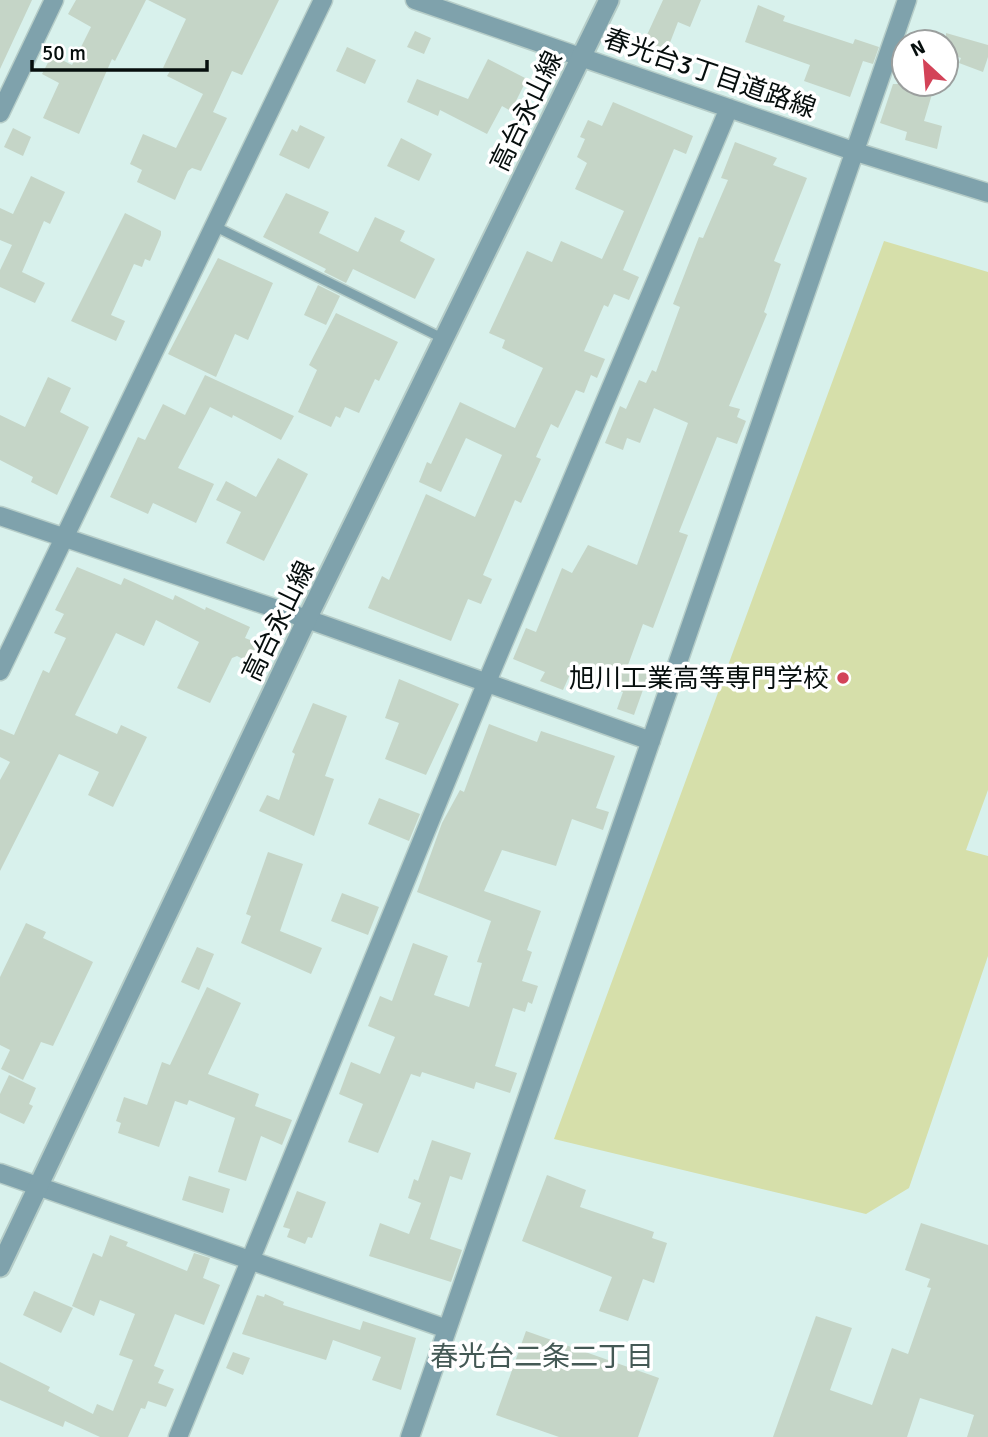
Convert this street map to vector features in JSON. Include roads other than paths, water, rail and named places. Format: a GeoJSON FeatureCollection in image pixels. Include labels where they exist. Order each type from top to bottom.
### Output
{"type":"FeatureCollection","features":[{"type":"Feature","properties":{"kind":"street"},"geometry":{"type":"LineString","coordinates":[[0,114],[54,0]]}},
{"type":"Feature","properties":{"kind":"street"},"geometry":{"type":"LineString","coordinates":[[0,671],[323,0]]}},
{"type":"Feature","properties":{"kind":"street","name":"春光台3丁目道路線"},"geometry":{"type":"LineString","coordinates":[[415,0],[856,152],[988,193]]}},
{"type":"Feature","properties":{"kind":"street","name":"高台永山線"},"geometry":{"type":"LineString","coordinates":[[0,1267],[307,619],[609,0]]}},
{"type":"Feature","properties":{"kind":"street"},"geometry":{"type":"LineString","coordinates":[[410,1437],[907,0]]}},
{"type":"Feature","properties":{"kind":"street"},"geometry":{"type":"LineString","coordinates":[[178,1437],[486,684],[729,108]]}},
{"type":"Feature","properties":{"kind":"street"},"geometry":{"type":"LineString","coordinates":[[0,516],[307,619],[651,741]]}},
{"type":"Feature","properties":{"kind":"street"},"geometry":{"type":"LineString","coordinates":[[0,1173],[447,1329]]}},
{"type":"Feature","properties":{"kind":"lane"},"geometry":{"type":"LineString","coordinates":[[214,226],[444,339]]}},
{"type":"Feature","properties":{"kind":"place","name":"旭川工業高等専門学校"},"geometry":{"type":"Point","coordinates":[843,678]}},
{"type":"Feature","properties":{"kind":"district","name":"春光台二条二丁目"},"geometry":{"type":"Point","coordinates":[542,1356]}}]}
